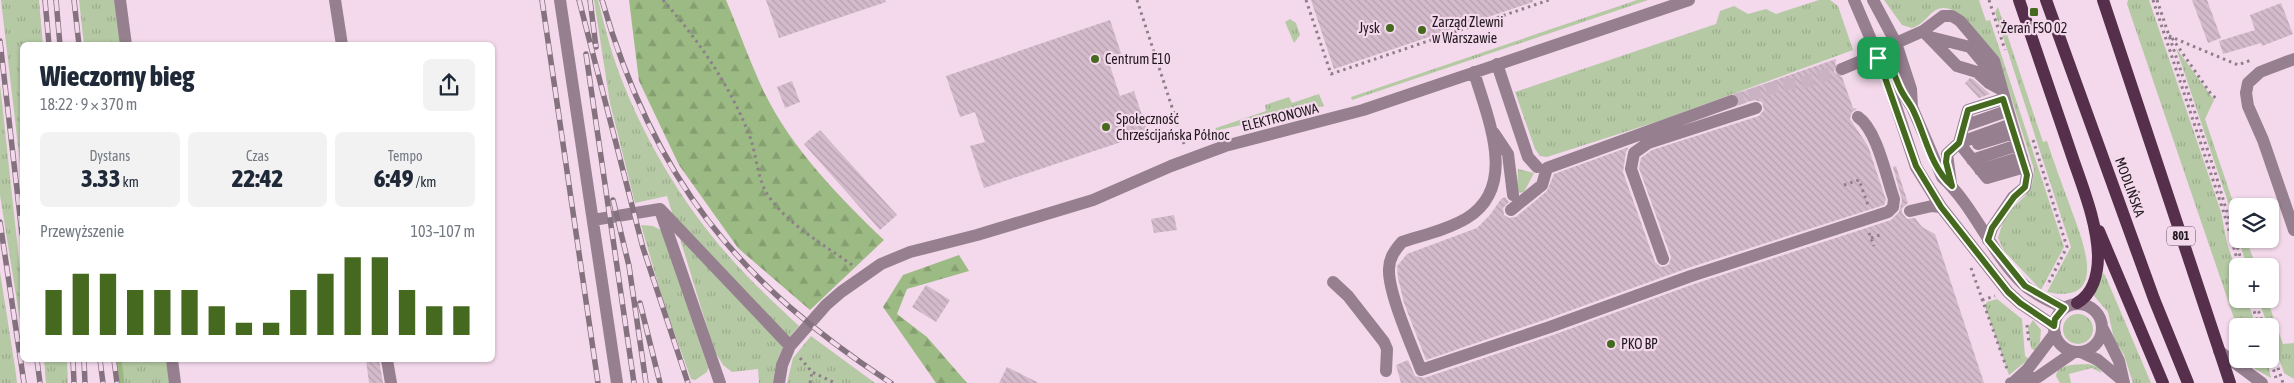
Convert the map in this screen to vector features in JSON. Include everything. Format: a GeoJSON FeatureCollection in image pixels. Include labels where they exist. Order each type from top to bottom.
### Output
{"type":"FeatureCollection","features":[{"type":"Feature","properties":{"kind":"main road"},"geometry":{"type":"LineString","coordinates":[[2019,0],[2082,186],[2093,226],[2098,258],[2097,272],[2091,288],[2084,299],[2077,303]]}},
{"type":"Feature","properties":{"kind":"main road","name":"MODLIŃSKA"},"geometry":{"type":"LineString","coordinates":[[2046,0],[2154,300],[2188,383]]}},
{"type":"Feature","properties":{"kind":"main road","name":"801"},"geometry":{"type":"LineString","coordinates":[[2103,0],[2230,383]]}},
{"type":"Feature","properties":{"kind":"main road"},"geometry":{"type":"LineString","coordinates":[[2082,186],[2163,383]]}},
{"type":"Feature","properties":{"kind":"street"},"geometry":{"type":"LineString","coordinates":[[120,0],[126,42]]}},
{"type":"Feature","properties":{"kind":"street"},"geometry":{"type":"LineString","coordinates":[[336,0],[342,42]]}},
{"type":"Feature","properties":{"kind":"street"},"geometry":{"type":"LineString","coordinates":[[560,0],[617,383]]}},
{"type":"Feature","properties":{"kind":"street","name":"ELEKTRONOWA"},"geometry":{"type":"LineString","coordinates":[[790,346],[826,305],[865,274],[881,264],[910,252],[978,235],[1093,200],[1172,166],[1225,146],[1362,110],[1689,0]]}},
{"type":"Feature","properties":{"kind":"street"},"geometry":{"type":"LineString","coordinates":[[1854,0],[1882,62],[1916,166],[1941,207],[2008,292],[2054,330],[2062,346],[2098,360],[2123,381]]}},
{"type":"Feature","properties":{"kind":"street"},"geometry":{"type":"LineString","coordinates":[[1874,0],[1896,43],[1911,89],[1912,107]]}},
{"type":"Feature","properties":{"kind":"street"},"geometry":{"type":"LineString","coordinates":[[1927,34],[1943,16],[1952,16],[1960,21],[1994,60],[2002,95],[2027,175],[2025,187],[2014,197],[1992,228],[1988,240]]}},
{"type":"Feature","properties":{"kind":"street"},"geometry":{"type":"LineString","coordinates":[[1886,24],[1911,35]]}},
{"type":"Feature","properties":{"kind":"street"},"geometry":{"type":"LineString","coordinates":[[1882,62],[1896,43],[1911,35],[1927,34],[1970,47],[2002,95]]}},
{"type":"Feature","properties":{"kind":"street"},"geometry":{"type":"LineString","coordinates":[[1927,34],[1957,66],[1977,72],[2002,95]]}},
{"type":"Feature","properties":{"kind":"street"},"geometry":{"type":"LineString","coordinates":[[1842,69],[1868,58],[1891,67],[1900,90],[1912,107],[1942,178],[1952,186],[1988,240],[2025,286],[2064,308]]}},
{"type":"Feature","properties":{"kind":"street"},"geometry":{"type":"LineString","coordinates":[[2294,59],[2260,72],[2248,83],[2246,93],[2248,106],[2290,206],[2294,230]]}},
{"type":"Feature","properties":{"kind":"street"},"geometry":{"type":"LineString","coordinates":[[1497,64],[1528,157],[1537,167]]}},
{"type":"Feature","properties":{"kind":"street"},"geometry":{"type":"LineString","coordinates":[[1474,72],[1491,129],[1496,155],[1496,169]]}},
{"type":"Feature","properties":{"kind":"street"},"geometry":{"type":"LineString","coordinates":[[2002,95],[1964,126],[1961,146],[1987,178],[2018,145]]}},
{"type":"Feature","properties":{"kind":"street"},"geometry":{"type":"LineString","coordinates":[[1511,210],[1542,185],[1547,168],[1732,101]]}},
{"type":"Feature","properties":{"kind":"street"},"geometry":{"type":"LineString","coordinates":[[1663,259],[1631,169],[1634,153],[1648,143],[1719,118],[1756,108]]}},
{"type":"Feature","properties":{"kind":"street"},"geometry":{"type":"LineString","coordinates":[[1520,134],[1496,169],[1486,197],[1479,208],[1467,218],[1450,226],[1402,242],[1390,261],[1390,279],[1421,370],[1550,327],[1691,276],[1888,212],[1893,207],[1894,199],[1871,132],[1865,122],[1858,117]]}},
{"type":"Feature","properties":{"kind":"street"},"geometry":{"type":"LineString","coordinates":[[1491,129],[1508,154],[1513,195]]}},
{"type":"Feature","properties":{"kind":"street"},"geometry":{"type":"LineString","coordinates":[[1952,186],[1946,162],[1947,154],[1961,146],[2018,145]]}},
{"type":"Feature","properties":{"kind":"street"},"geometry":{"type":"LineString","coordinates":[[1976,165],[2018,145]]}},
{"type":"Feature","properties":{"kind":"street"},"geometry":{"type":"LineString","coordinates":[[1910,211],[1932,206],[1941,207]]}},
{"type":"Feature","properties":{"kind":"street"},"geometry":{"type":"LineString","coordinates":[[592,220],[660,209]]}},
{"type":"Feature","properties":{"kind":"street"},"geometry":{"type":"LineString","coordinates":[[660,209],[790,346],[782,365],[779,383]]}},
{"type":"Feature","properties":{"kind":"street"},"geometry":{"type":"LineString","coordinates":[[660,209],[720,383]]}},
{"type":"Feature","properties":{"kind":"street"},"geometry":{"type":"LineString","coordinates":[[1333,282],[1348,296],[1384,342],[1387,349],[1386,371]]}},
{"type":"Feature","properties":{"kind":"street"},"geometry":{"type":"LineString","coordinates":[[2013,382],[2027,370],[2054,330],[2055,319],[2064,308],[2077,303],[2092,308],[2102,320],[2103,329],[2119,361],[2123,381]]}},
{"type":"Feature","properties":{"kind":"street"},"geometry":{"type":"LineString","coordinates":[[2013,382],[2038,377],[2077,352],[2092,348],[2097,343],[2103,329]]}},
{"type":"Feature","properties":{"kind":"street"},"geometry":{"type":"LineString","coordinates":[[2219,351],[2262,383]]}},
{"type":"Feature","properties":{"kind":"street"},"geometry":{"type":"LineString","coordinates":[[172,362],[175,383]]}},
{"type":"Feature","properties":{"kind":"street"},"geometry":{"type":"LineString","coordinates":[[387,362],[391,383]]}},
{"type":"Feature","properties":{"kind":"path"},"geometry":{"type":"LineString","coordinates":[[663,0],[712,60],[750,136],[768,196],[785,216],[865,274]]}},
{"type":"Feature","properties":{"kind":"path"},"geometry":{"type":"LineString","coordinates":[[1137,0],[1184,144]]}},
{"type":"Feature","properties":{"kind":"path"},"geometry":{"type":"LineString","coordinates":[[1306,0],[1331,74],[1549,0]]}},
{"type":"Feature","properties":{"kind":"path"},"geometry":{"type":"LineString","coordinates":[[2153,0],[2224,213],[2237,258]]}},
{"type":"Feature","properties":{"kind":"path"},"geometry":{"type":"LineString","coordinates":[[2157,0],[2217,180],[2241,258]]}},
{"type":"Feature","properties":{"kind":"path"},"geometry":{"type":"LineString","coordinates":[[2164,33],[2238,64]]}},
{"type":"Feature","properties":{"kind":"path"},"geometry":{"type":"LineString","coordinates":[[2170,36],[2211,94],[2218,100]]}},
{"type":"Feature","properties":{"kind":"path"},"geometry":{"type":"LineString","coordinates":[[1844,185],[1859,180],[1868,205]]}},
{"type":"Feature","properties":{"kind":"path"},"geometry":{"type":"LineString","coordinates":[[1868,230],[1874,246]]}},
{"type":"Feature","properties":{"kind":"path"},"geometry":{"type":"LineString","coordinates":[[1871,238],[1883,234]]}},
{"type":"Feature","properties":{"kind":"path"},"geometry":{"type":"LineString","coordinates":[[1970,264],[2007,369]]}},
{"type":"Feature","properties":{"kind":"path"},"geometry":{"type":"LineString","coordinates":[[790,346],[812,372],[835,383]]}},
{"type":"Feature","properties":{"kind":"path"},"geometry":{"type":"LineString","coordinates":[[2273,368],[2277,383]]}},
{"type":"Feature","properties":{"kind":"path"},"geometry":{"type":"LineString","coordinates":[[2278,368],[2283,383]]}},
{"type":"Feature","properties":{"kind":"path"},"geometry":{"type":"LineString","coordinates":[[810,383],[812,372]]}},
{"type":"Feature","properties":{"kind":"green space"},"geometry":{"type":"Polygon","coordinates":[[[1,0],[39,0],[43,42],[20,42],[20,163],[1,0]]]}},
{"type":"Feature","properties":{"kind":"green space"},"geometry":{"type":"Polygon","coordinates":[[[79,0],[114,0],[121,42],[84,42],[79,0]]]}},
{"type":"Feature","properties":{"kind":"green space"},"geometry":{"type":"Polygon","coordinates":[[[594,0],[598,0],[615,63],[623,83],[643,129],[668,173],[696,215],[727,254],[799,326],[788,339],[781,352],[773,383],[759,383],[758,369],[732,372],[723,365],[714,350],[667,196],[635,203],[610,103],[594,0]]]}},
{"type":"Feature","properties":{"kind":"green space"},"geometry":{"type":"Polygon","coordinates":[[[629,0],[726,0],[764,92],[788,133],[802,153],[850,207],[884,240],[810,310],[738,248],[679,165],[639,81],[629,0]]]}},
{"type":"Feature","properties":{"kind":"green space"},"geometry":{"type":"Polygon","coordinates":[[[1637,0],[1648,0],[1352,100],[1351,97],[1637,0]]]}},
{"type":"Feature","properties":{"kind":"green space"},"geometry":{"type":"Polygon","coordinates":[[[1819,0],[1830,0],[1838,6],[1853,50],[1659,121],[1547,157],[1540,156],[1535,149],[1515,92],[1716,24],[1720,11],[1734,6],[1748,14],[1766,9],[1776,14],[1819,0]]]}},
{"type":"Feature","properties":{"kind":"green space"},"geometry":{"type":"Polygon","coordinates":[[[1884,0],[1979,0],[1986,21],[1990,20],[2064,247],[2041,290],[2004,251],[1998,238],[2005,215],[2025,196],[2032,185],[2034,169],[2001,66],[1955,11],[1941,8],[1912,28],[1902,25],[1884,0]]]}},
{"type":"Feature","properties":{"kind":"green space"},"geometry":{"type":"Polygon","coordinates":[[[2128,0],[2149,0],[2221,212],[2232,258],[2229,258],[2229,304],[2127,4],[2128,0]]]}},
{"type":"Feature","properties":{"kind":"green space"},"geometry":{"type":"Polygon","coordinates":[[[1998,7],[2043,142],[2047,141],[2085,251],[2086,279],[2080,289],[2067,294],[2047,292],[2071,247],[1995,12],[1998,7]]]}},
{"type":"Feature","properties":{"kind":"green space"},"geometry":{"type":"Polygon","coordinates":[[[1290,19],[1296,23],[1300,35],[1294,43],[1285,22],[1290,19]]]}},
{"type":"Feature","properties":{"kind":"green space"},"geometry":{"type":"Polygon","coordinates":[[[2176,48],[2214,100],[2205,119],[2232,198],[2229,198],[2229,205],[2176,48]]]}},
{"type":"Feature","properties":{"kind":"green space"},"geometry":{"type":"Polygon","coordinates":[[[0,84],[20,269],[20,320],[0,195],[0,84]]]}},
{"type":"Feature","properties":{"kind":"green space"},"geometry":{"type":"Polygon","coordinates":[[[1319,94],[1324,106],[1215,131],[1216,128],[1266,111],[1265,105],[1289,97],[1292,103],[1319,94]]]}},
{"type":"Feature","properties":{"kind":"green space"},"geometry":{"type":"Polygon","coordinates":[[[1518,169],[1534,173],[1524,192],[1517,193],[1518,169]]]}},
{"type":"Feature","properties":{"kind":"green space"},"geometry":{"type":"Polygon","coordinates":[[[641,225],[653,226],[661,230],[708,367],[707,372],[695,380],[691,379],[664,304],[641,225]]]}},
{"type":"Feature","properties":{"kind":"green space"},"geometry":{"type":"Polygon","coordinates":[[[2241,248],[2249,248],[2253,258],[2244,258],[2241,248]]]}},
{"type":"Feature","properties":{"kind":"green space"},"geometry":{"type":"Polygon","coordinates":[[[959,255],[969,271],[907,289],[897,314],[927,337],[967,383],[936,383],[883,307],[903,275],[959,255]]]}},
{"type":"Feature","properties":{"kind":"green space"},"geometry":{"type":"Polygon","coordinates":[[[0,272],[15,367],[17,383],[0,383],[0,272]]]}},
{"type":"Feature","properties":{"kind":"green space"},"geometry":{"type":"Polygon","coordinates":[[[2103,273],[2151,383],[2133,383],[2124,355],[2114,339],[2108,312],[2094,296],[2103,273]]]}},
{"type":"Feature","properties":{"kind":"green space"},"geometry":{"type":"Polygon","coordinates":[[[1997,299],[2022,319],[2025,356],[2029,359],[2009,375],[1985,306],[1987,302],[1997,299]]]}},
{"type":"Feature","properties":{"kind":"green space"},"geometry":{"type":"Polygon","coordinates":[[[2231,308],[2250,308],[2253,318],[2234,318],[2231,308]]]}},
{"type":"Feature","properties":{"kind":"green space"},"geometry":{"type":"Polygon","coordinates":[[[2261,308],[2270,308],[2274,318],[2265,318],[2261,308]]]}},
{"type":"Feature","properties":{"kind":"green space"},"geometry":{"type":"Polygon","coordinates":[[[2078,314],[2084,315],[2092,323],[2092,335],[2084,343],[2078,344],[2072,343],[2064,335],[2063,329],[2064,323],[2072,315],[2078,314]]]}},
{"type":"Feature","properties":{"kind":"green space"},"geometry":{"type":"Polygon","coordinates":[[[2033,320],[2041,330],[2040,342],[2035,351],[2031,348],[2028,328],[2033,320]]]}},
{"type":"Feature","properties":{"kind":"green space"},"geometry":{"type":"Polygon","coordinates":[[[2279,333],[2283,344],[2294,343],[2294,379],[2284,373],[2279,359],[2279,333]]]}},
{"type":"Feature","properties":{"kind":"green space"},"geometry":{"type":"Polygon","coordinates":[[[811,336],[875,383],[787,383],[793,358],[811,336]]]}},
{"type":"Feature","properties":{"kind":"green space"},"geometry":{"type":"Polygon","coordinates":[[[44,362],[67,362],[68,383],[46,383],[44,362]]]}},
{"type":"Feature","properties":{"kind":"green space"},"geometry":{"type":"Polygon","coordinates":[[[119,362],[166,362],[170,383],[122,383],[119,362]]]}},
{"type":"Feature","properties":{"kind":"green space"},"geometry":{"type":"Polygon","coordinates":[[[2088,364],[2097,366],[2102,373],[2092,368],[2069,374],[2071,383],[2060,383],[2056,376],[2057,372],[2064,367],[2088,364]]]}},
{"type":"Feature","properties":{"kind":"green space"},"geometry":{"type":"Polygon","coordinates":[[[2269,368],[2271,378],[2255,369],[2269,368]]]}},
{"type":"Feature","properties":{"kind":"building"},"geometry":{"type":"Polygon","coordinates":[[[766,0],[885,0],[886,2],[779,38],[766,0]]]}},
{"type":"Feature","properties":{"kind":"building"},"geometry":{"type":"Polygon","coordinates":[[[1311,0],[1533,0],[1533,2],[1334,69],[1311,0]]]}},
{"type":"Feature","properties":{"kind":"building"},"geometry":{"type":"Polygon","coordinates":[[[2192,0],[2207,0],[2221,38],[2208,43],[2192,0]]]}},
{"type":"Feature","properties":{"kind":"building"},"geometry":{"type":"Polygon","coordinates":[[[2281,3],[2293,34],[2262,46],[2261,43],[2223,54],[2219,41],[2255,30],[2250,15],[2281,3]]]}},
{"type":"Feature","properties":{"kind":"building"},"geometry":{"type":"Polygon","coordinates":[[[1110,20],[1124,62],[1110,66],[1120,96],[1134,91],[1148,133],[984,188],[970,146],[985,142],[975,112],[960,117],[946,76],[1110,20]]]}},
{"type":"Feature","properties":{"kind":"building"},"geometry":{"type":"Polygon","coordinates":[[[1836,59],[1834,72],[1842,77],[1853,108],[1857,109],[1852,112],[1850,119],[1868,146],[1886,200],[1884,205],[1688,268],[1426,360],[1404,303],[1398,278],[1397,266],[1407,254],[1477,228],[1490,215],[1501,199],[1505,197],[1509,202],[1503,208],[1504,215],[1509,218],[1516,217],[1547,191],[1554,174],[1629,147],[1626,152],[1623,172],[1655,262],[1661,267],[1666,266],[1669,264],[1671,257],[1639,168],[1641,158],[1652,150],[1759,116],[1764,110],[1762,102],[1754,100],[1739,105],[1740,99],[1735,94],[1836,59]]]}},
{"type":"Feature","properties":{"kind":"building"},"geometry":{"type":"Polygon","coordinates":[[[1970,78],[1990,94],[1979,98],[1965,83],[1970,78]]]}},
{"type":"Feature","properties":{"kind":"building"},"geometry":{"type":"Polygon","coordinates":[[[792,81],[800,102],[785,108],[777,87],[792,81]]]}},
{"type":"Feature","properties":{"kind":"building"},"geometry":{"type":"Polygon","coordinates":[[[820,130],[897,215],[880,230],[804,144],[820,130]]]}},
{"type":"Feature","properties":{"kind":"building"},"geometry":{"type":"Polygon","coordinates":[[[1896,166],[1908,203],[1902,208],[1902,213],[1907,219],[1915,218],[1922,227],[1935,234],[1984,383],[1401,383],[1396,365],[1408,360],[1415,376],[1424,378],[1553,335],[1694,284],[1891,220],[1899,212],[1902,200],[1893,167],[1896,166]]]}},
{"type":"Feature","properties":{"kind":"building"},"geometry":{"type":"Polygon","coordinates":[[[1174,215],[1177,230],[1154,233],[1151,219],[1174,215]]]}},
{"type":"Feature","properties":{"kind":"building"},"geometry":{"type":"Polygon","coordinates":[[[926,285],[950,300],[936,322],[912,307],[926,285]]]}},
{"type":"Feature","properties":{"kind":"building"},"geometry":{"type":"Polygon","coordinates":[[[366,362],[379,362],[383,383],[369,383],[366,362]]]}},
{"type":"Feature","properties":{"kind":"building"},"geometry":{"type":"Polygon","coordinates":[[[1007,367],[1039,383],[999,383],[1007,367]]]}},
{"type":"Feature","properties":{"kind":"waterway"},"geometry":{"type":"LineString","coordinates":[[119,362],[122,383]]}},
{"type":"Feature","properties":{"kind":"tunnel"},"geometry":{"type":"LineString","coordinates":[[1732,101],[1781,85],[1802,83],[1842,69]]}},
{"type":"Feature","properties":{"kind":"railway"},"geometry":{"type":"LineString","coordinates":[[45,0],[49,42]]}},
{"type":"Feature","properties":{"kind":"railway"},"geometry":{"type":"LineString","coordinates":[[56,0],[60,42]]}},
{"type":"Feature","properties":{"kind":"railway"},"geometry":{"type":"LineString","coordinates":[[74,0],[79,42]]}},
{"type":"Feature","properties":{"kind":"railway"},"geometry":{"type":"LineString","coordinates":[[542,0],[598,383]]}},
{"type":"Feature","properties":{"kind":"railway"},"geometry":{"type":"LineString","coordinates":[[579,0],[643,248],[688,383]]}},
{"type":"Feature","properties":{"kind":"railway"},"geometry":{"type":"LineString","coordinates":[[590,0],[596,47]]}},
{"type":"Feature","properties":{"kind":"railway"},"geometry":{"type":"LineString","coordinates":[[602,0],[623,63],[647,121],[675,173],[708,220],[745,264],[788,306],[836,345],[891,383]]}},
{"type":"Feature","properties":{"kind":"railway"},"geometry":{"type":"LineString","coordinates":[[0,41],[20,216]]}},
{"type":"Feature","properties":{"kind":"railway"},"geometry":{"type":"LineString","coordinates":[[586,54],[634,383]]}},
{"type":"Feature","properties":{"kind":"railway"},"geometry":{"type":"LineString","coordinates":[[613,200],[629,266],[646,383]]}},
{"type":"Feature","properties":{"kind":"railway"},"geometry":{"type":"LineString","coordinates":[[0,222],[20,356]]}},
{"type":"Feature","properties":{"kind":"railway"},"geometry":{"type":"LineString","coordinates":[[640,303],[660,383]]}},
{"type":"Feature","properties":{"kind":"railway"},"geometry":{"type":"LineString","coordinates":[[21,362],[24,383]]}},
{"type":"Feature","properties":{"kind":"railway"},"geometry":{"type":"LineString","coordinates":[[37,362],[40,383]]}},
{"type":"Feature","properties":{"kind":"railway"},"geometry":{"type":"LineString","coordinates":[[73,362],[74,383]]}},
{"type":"Feature","properties":{"kind":"railway"},"geometry":{"type":"LineString","coordinates":[[84,362],[85,383]]}},
{"type":"Feature","properties":{"kind":"railway"},"geometry":{"type":"LineString","coordinates":[[100,362],[103,383]]}},
{"type":"Feature","properties":{"kind":"railway"},"geometry":{"type":"LineString","coordinates":[[114,362],[117,383]]}},
{"type":"Feature","properties":{"kind":"place","name":"Żerań FSO 02"},"geometry":{"type":"Point","coordinates":[2034,12]}},
{"type":"Feature","properties":{"kind":"place","name":"Jysk"},"geometry":{"type":"Point","coordinates":[1390,28]}},
{"type":"Feature","properties":{"kind":"place","name":"Zarząd Zlewni w Warszawie"},"geometry":{"type":"Point","coordinates":[1422,30]}},
{"type":"Feature","properties":{"kind":"place","name":"Centrum E10"},"geometry":{"type":"Point","coordinates":[1095,59]}},
{"type":"Feature","properties":{"kind":"place","name":"Społeczność Chrześcijańska Północ"},"geometry":{"type":"Point","coordinates":[1106,127]}},
{"type":"Feature","properties":{"kind":"place","name":"PKO BP"},"geometry":{"type":"Point","coordinates":[1611,344]}},
{"type":"Feature","properties":{"kind":"route"},"geometry":{"type":"LineString","coordinates":[[1878,58],[1884,59],[1891,67],[1900,90],[1912,107],[1942,178],[1952,186],[1946,162],[1947,154],[1959,143],[1968,110],[2003,99],[2027,175],[2025,187],[2014,197],[1992,228],[1988,240],[2013,274],[2025,286],[2064,308],[2055,319],[2054,326],[2020,303],[2008,292],[1941,207],[1916,166],[1884,70],[1878,58]]}}]}
